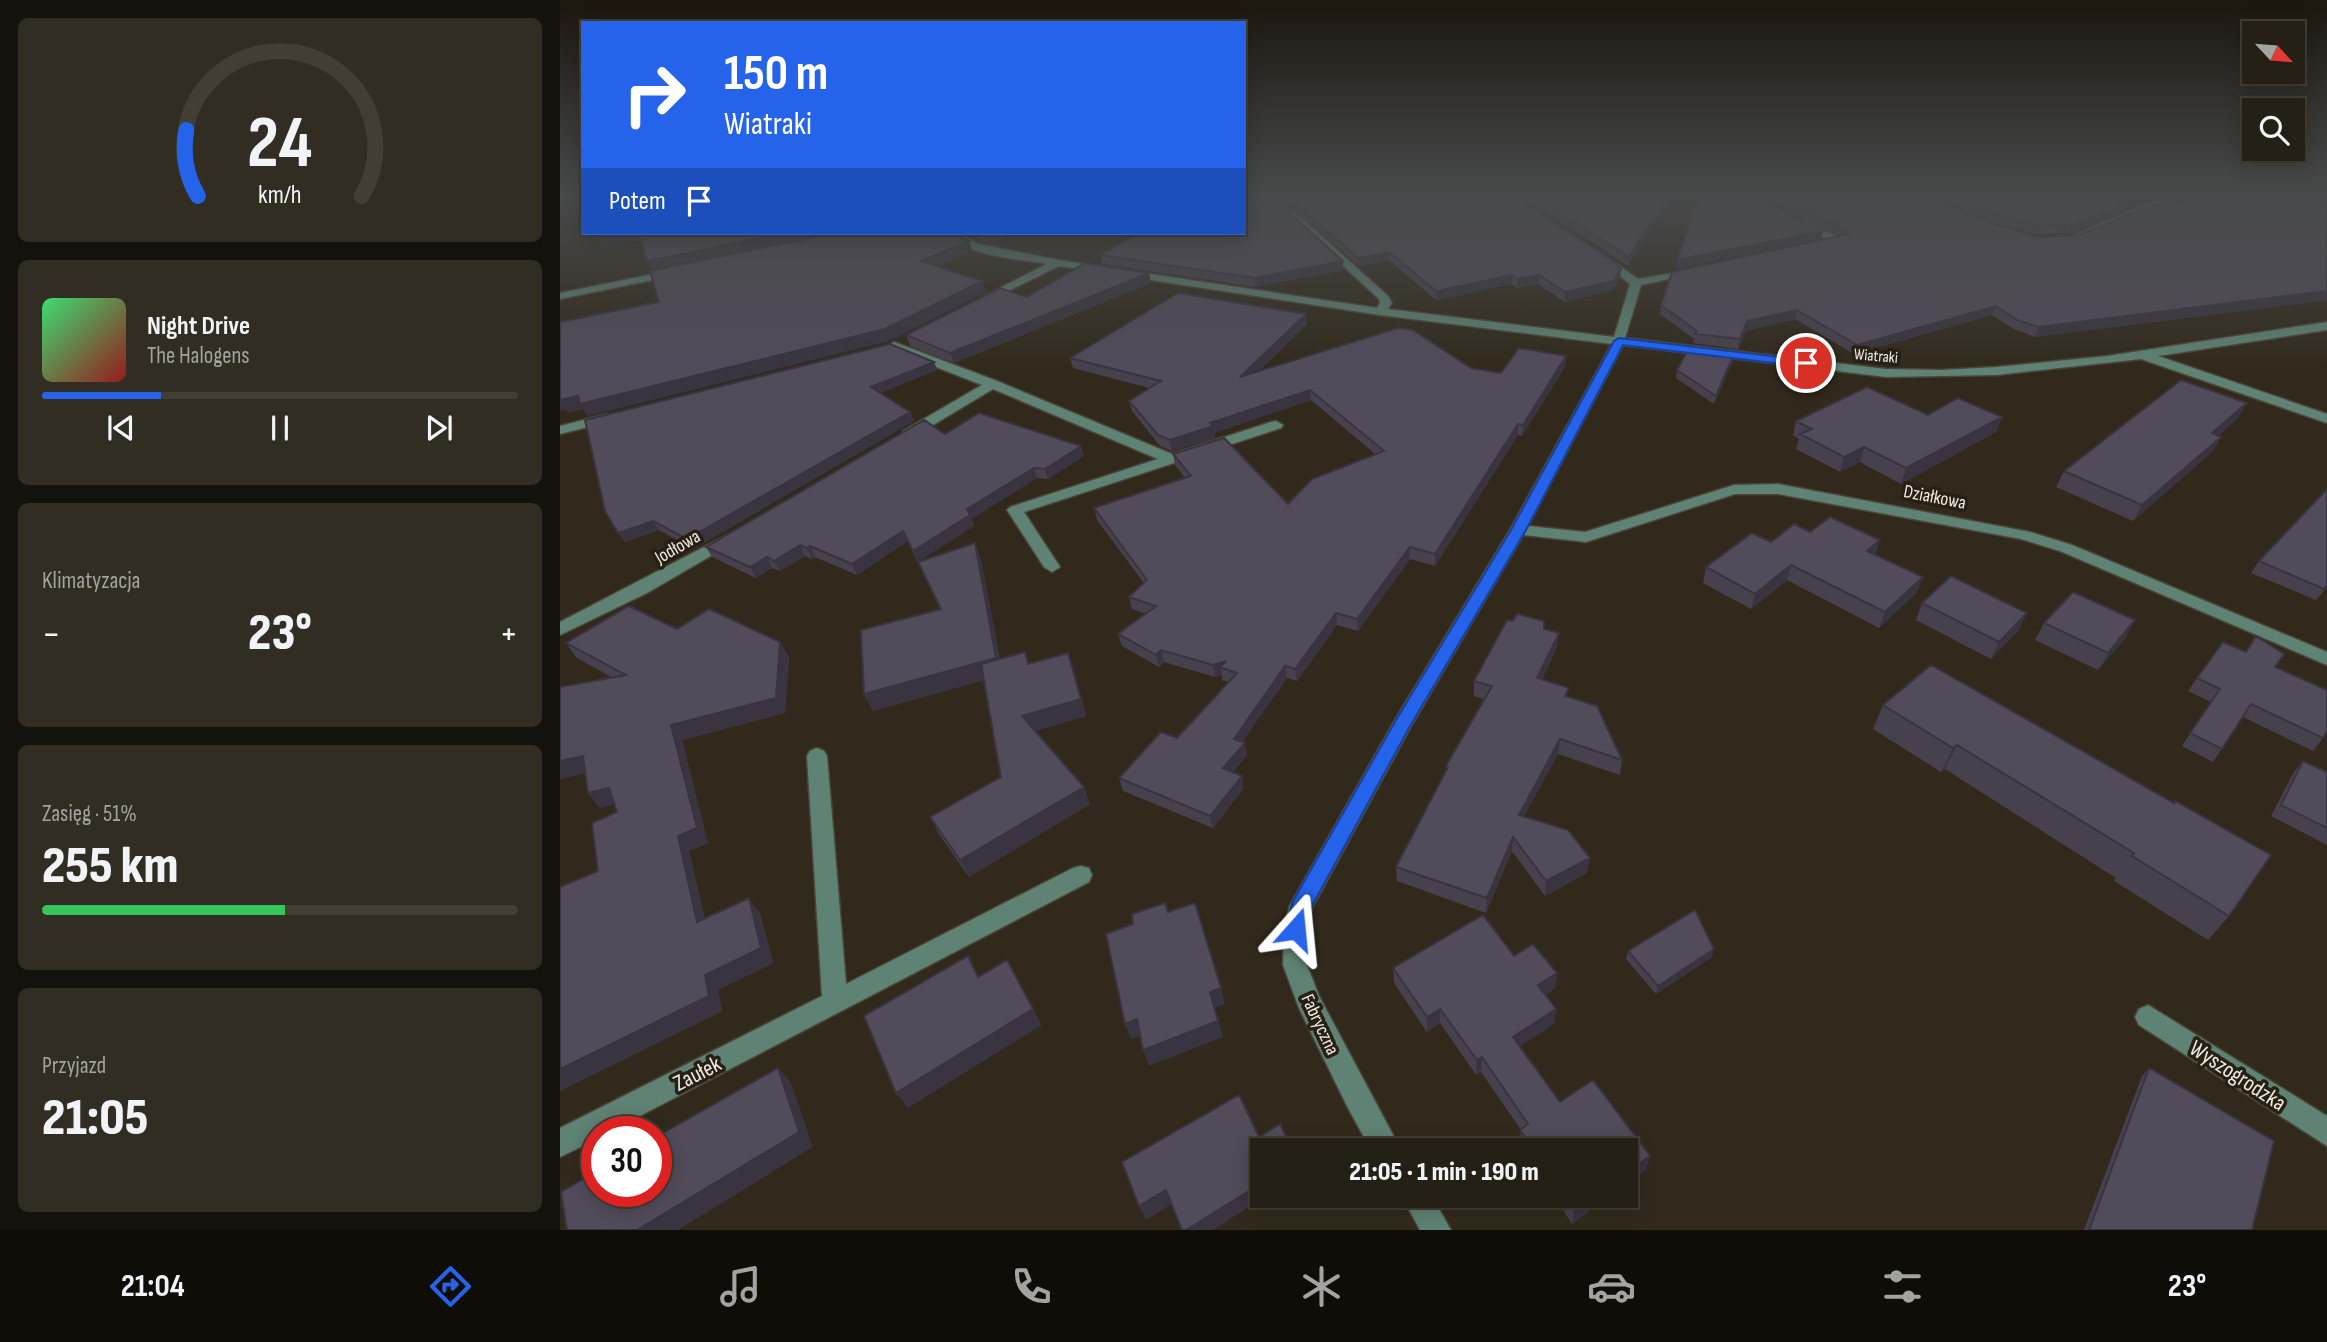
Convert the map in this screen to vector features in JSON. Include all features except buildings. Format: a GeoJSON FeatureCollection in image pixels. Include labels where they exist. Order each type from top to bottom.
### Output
{"type":"FeatureCollection","features":[{"type":"Feature","properties":{"kind":"street","name":"Wiatraki"},"geometry":{"type":"LineString","coordinates":[[1014,254],[1380,312],[1886,373],[2022,370],[2327,326]]}},
{"type":"Feature","properties":{"kind":"street"},"geometry":{"type":"LineString","coordinates":[[1336,254],[1384,298],[1386,303],[1380,312]]}},
{"type":"Feature","properties":{"kind":"street"},"geometry":{"type":"LineString","coordinates":[[1599,254],[1636,283],[1708,270]]}},
{"type":"Feature","properties":{"kind":"street"},"geometry":{"type":"LineString","coordinates":[[977,304],[1058,263]]}},
{"type":"Feature","properties":{"kind":"street"},"geometry":{"type":"LineString","coordinates":[[560,296],[688,270]]}},
{"type":"Feature","properties":{"kind":"street","name":"Fabryczna"},"geometry":{"type":"LineString","coordinates":[[1380,1138],[1356,1097],[1295,965],[1301,907],[1402,725],[1518,530],[1619,341],[1636,283]]}},
{"type":"Feature","properties":{"kind":"street"},"geometry":{"type":"LineString","coordinates":[[894,345],[1171,459]]}},
{"type":"Feature","properties":{"kind":"street"},"geometry":{"type":"LineString","coordinates":[[2137,353],[2327,419]]}},
{"type":"Feature","properties":{"kind":"street"},"geometry":{"type":"LineString","coordinates":[[899,439],[992,384]]}},
{"type":"Feature","properties":{"kind":"street"},"geometry":{"type":"LineString","coordinates":[[560,430],[627,413]]}},
{"type":"Feature","properties":{"kind":"street"},"geometry":{"type":"LineString","coordinates":[[1052,568],[1015,510],[1276,425]]}},
{"type":"Feature","properties":{"kind":"street","name":"Działkowa"},"geometry":{"type":"LineString","coordinates":[[1518,530],[1586,537],[1734,490],[1778,489],[1898,509],[2045,542],[2107,564],[2327,659]]}},
{"type":"Feature","properties":{"kind":"street","name":"Jodłowa"},"geometry":{"type":"LineString","coordinates":[[560,629],[642,589],[735,535]]}},
{"type":"Feature","properties":{"kind":"street"},"geometry":{"type":"LineString","coordinates":[[817,756],[835,1002]]}},
{"type":"Feature","properties":{"kind":"street","name":"Zaułek"},"geometry":{"type":"LineString","coordinates":[[560,1143],[1081,875]]}},
{"type":"Feature","properties":{"kind":"street","name":"Wyszogrodzka"},"geometry":{"type":"LineString","coordinates":[[2148,1017],[2327,1132]]}},
{"type":"Feature","properties":{"kind":"street"},"geometry":{"type":"LineString","coordinates":[[1423,1208],[1436,1230]]}},
{"type":"Feature","properties":{"kind":"route"},"geometry":{"type":"LineString","coordinates":[[1296,929],[1301,907],[1402,725],[1518,530],[1619,341],[1806,363]]}}]}
